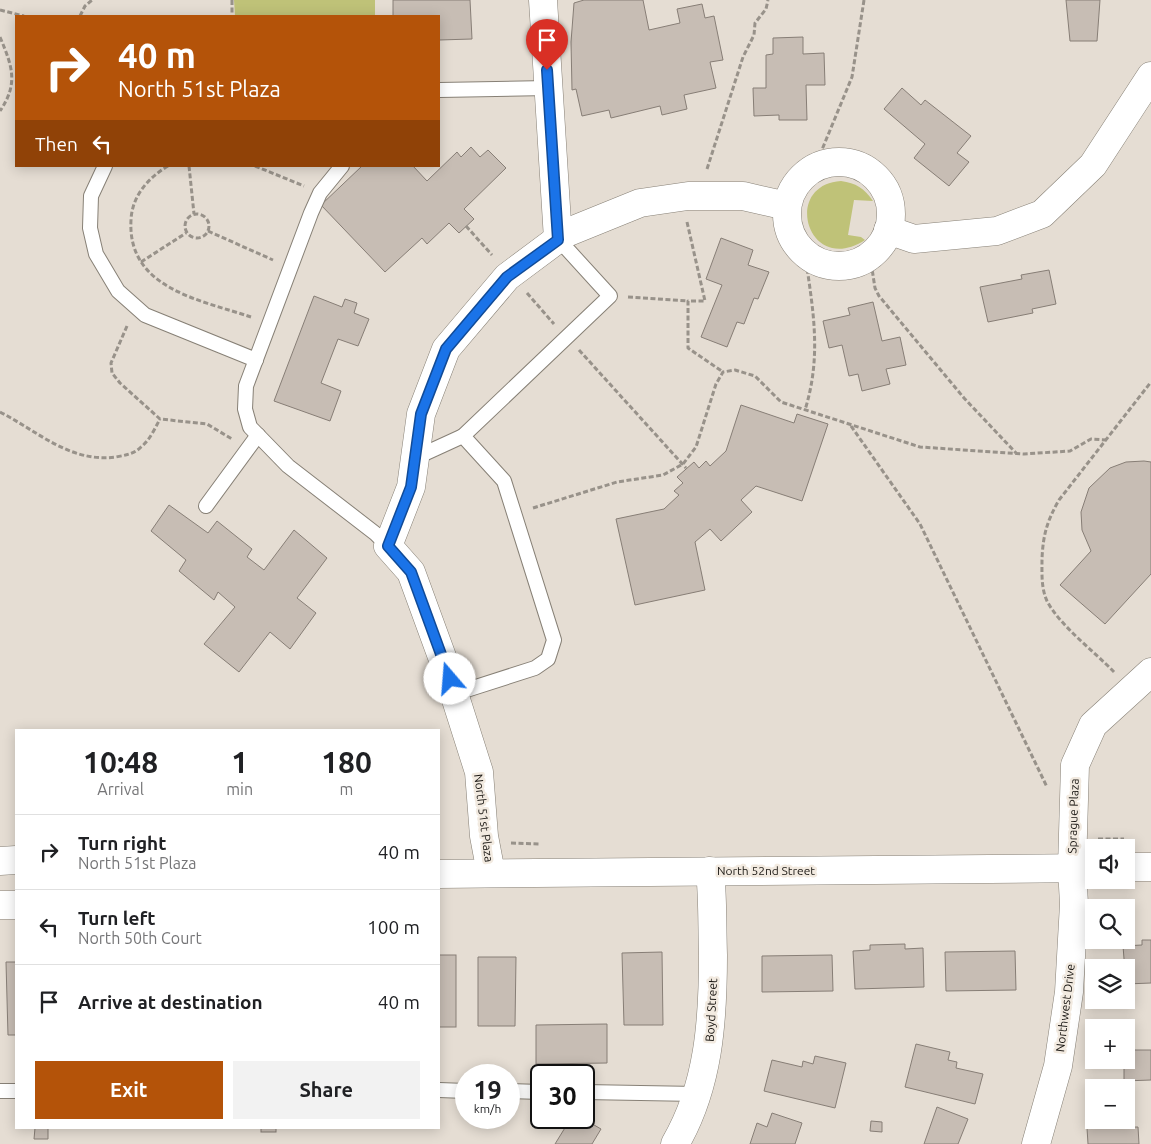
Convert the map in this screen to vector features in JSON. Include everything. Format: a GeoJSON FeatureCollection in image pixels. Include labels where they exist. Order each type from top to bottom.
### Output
{"type":"FeatureCollection","features":[{"type":"Feature","properties":{"kind":"street"},"geometry":{"type":"LineString","coordinates":[[543,0],[558,240]]}},
{"type":"Feature","properties":{"kind":"street"},"geometry":{"type":"LineString","coordinates":[[888,230],[914,239],[996,231],[1042,214],[1093,166],[1151,76]]}},
{"type":"Feature","properties":{"kind":"street"},"geometry":{"type":"LineString","coordinates":[[838,162],[856,164],[872,174],[884,187],[890,204],[891,222],[886,239],[862,262],[846,266],[830,266],[815,261],[805,254],[792,238],[787,222],[788,206],[794,188],[805,175],[814,169],[838,162]]}},
{"type":"Feature","properties":{"kind":"street"},"geometry":{"type":"LineString","coordinates":[[388,546],[411,487],[421,414],[446,349],[507,277],[566,233],[640,203],[690,196],[743,196],[788,206]]}},
{"type":"Feature","properties":{"kind":"street","name":"North 51st Plaza"},"geometry":{"type":"LineString","coordinates":[[388,546],[411,572],[454,694],[478,772],[484,836],[491,873]]}},
{"type":"Feature","properties":{"kind":"street","name":"Sprague Plaza"},"geometry":{"type":"LineString","coordinates":[[1083,868],[1075,766],[1093,725],[1142,681]]}},
{"type":"Feature","properties":{"kind":"street"},"geometry":{"type":"LineString","coordinates":[[0,860],[15,860]]}},
{"type":"Feature","properties":{"kind":"street"},"geometry":{"type":"LineString","coordinates":[[1135,867],[1151,867]]}},
{"type":"Feature","properties":{"kind":"street","name":"North 52nd Street"},"geometry":{"type":"LineString","coordinates":[[440,874],[1083,868]]}},
{"type":"Feature","properties":{"kind":"street","name":"Northwest Drive"},"geometry":{"type":"LineString","coordinates":[[1036,1144],[1058,1066],[1069,992],[1074,904],[1083,868]]}},
{"type":"Feature","properties":{"kind":"street","name":"Boyd Street"},"geometry":{"type":"LineString","coordinates":[[675,1144],[697,1094],[708,1052],[713,1013],[712,893],[710,870]]}},
{"type":"Feature","properties":{"kind":"street"},"geometry":{"type":"LineString","coordinates":[[0,905],[15,905]]}},
{"type":"Feature","properties":{"kind":"lane"},"geometry":{"type":"LineString","coordinates":[[440,90],[548,88]]}},
{"type":"Feature","properties":{"kind":"lane"},"geometry":{"type":"LineString","coordinates":[[104,167],[90,196],[90,228],[96,254],[118,291],[145,316],[256,360]]}},
{"type":"Feature","properties":{"kind":"lane"},"geometry":{"type":"LineString","coordinates":[[341,167],[320,193],[246,386],[245,409],[250,427],[288,466],[376,534],[388,546]]}},
{"type":"Feature","properties":{"kind":"lane"},"geometry":{"type":"LineString","coordinates":[[415,458],[463,436],[610,296],[558,240]]}},
{"type":"Feature","properties":{"kind":"lane"},"geometry":{"type":"LineString","coordinates":[[206,506],[258,434]]}},
{"type":"Feature","properties":{"kind":"lane"},"geometry":{"type":"LineString","coordinates":[[454,694],[535,668],[548,659],[554,640],[504,481],[463,436]]}},
{"type":"Feature","properties":{"kind":"lane"},"geometry":{"type":"LineString","coordinates":[[440,1090],[455,1091]]}},
{"type":"Feature","properties":{"kind":"lane"},"geometry":{"type":"LineString","coordinates":[[0,1091],[15,1091]]}},
{"type":"Feature","properties":{"kind":"lane"},"geometry":{"type":"LineString","coordinates":[[595,1092],[697,1094]]}},
{"type":"Feature","properties":{"kind":"path"},"geometry":{"type":"LineString","coordinates":[[80,15],[85,6],[92,0]]}},
{"type":"Feature","properties":{"kind":"path"},"geometry":{"type":"LineString","coordinates":[[232,0],[232,15]]}},
{"type":"Feature","properties":{"kind":"path"},"geometry":{"type":"LineString","coordinates":[[610,296],[705,301],[690,196],[727,112],[743,57],[754,35],[755,23],[766,9],[768,0]]}},
{"type":"Feature","properties":{"kind":"path"},"geometry":{"type":"LineString","coordinates":[[814,169],[852,77],[864,0]]}},
{"type":"Feature","properties":{"kind":"path"},"geometry":{"type":"LineString","coordinates":[[0,10],[19,15]]}},
{"type":"Feature","properties":{"kind":"path"},"geometry":{"type":"LineString","coordinates":[[0,37],[9,59],[13,84],[8,99],[0,111]]}},
{"type":"Feature","properties":{"kind":"path"},"geometry":{"type":"LineString","coordinates":[[166,167],[158,172],[141,189],[131,210],[130,228],[134,249],[141,262],[160,283],[181,294],[270,324]]}},
{"type":"Feature","properties":{"kind":"path"},"geometry":{"type":"LineString","coordinates":[[189,167],[194,214]]}},
{"type":"Feature","properties":{"kind":"path"},"geometry":{"type":"LineString","coordinates":[[257,167],[320,193]]}},
{"type":"Feature","properties":{"kind":"path"},"geometry":{"type":"LineString","coordinates":[[187,233],[186,222],[194,214]]}},
{"type":"Feature","properties":{"kind":"path"},"geometry":{"type":"LineString","coordinates":[[187,233],[197,238],[205,236],[208,231],[209,224],[205,217],[194,214]]}},
{"type":"Feature","properties":{"kind":"path"},"geometry":{"type":"LineString","coordinates":[[208,231],[291,268]]}},
{"type":"Feature","properties":{"kind":"path"},"geometry":{"type":"LineString","coordinates":[[141,262],[187,233]]}},
{"type":"Feature","properties":{"kind":"path"},"geometry":{"type":"LineString","coordinates":[[805,254],[816,332],[814,383],[805,410]]}},
{"type":"Feature","properties":{"kind":"path"},"geometry":{"type":"LineString","coordinates":[[870,256],[879,296],[957,391],[1016,453]]}},
{"type":"Feature","properties":{"kind":"path"},"geometry":{"type":"LineString","coordinates":[[688,301],[688,348],[723,372],[735,370],[755,376],[781,402],[850,426],[920,447],[1016,453],[1070,451],[1090,439],[1106,440]]}},
{"type":"Feature","properties":{"kind":"path"},"geometry":{"type":"LineString","coordinates":[[136,307],[115,351],[111,362],[112,373],[120,383],[160,419],[207,424],[248,448]]}},
{"type":"Feature","properties":{"kind":"path"},"geometry":{"type":"LineString","coordinates":[[514,514],[617,482],[663,475],[683,464],[696,447],[716,384],[723,372]]}},
{"type":"Feature","properties":{"kind":"path"},"geometry":{"type":"LineString","coordinates":[[1142,681],[1058,616],[1047,600],[1041,578],[1048,520],[1060,500],[1151,382]]}},
{"type":"Feature","properties":{"kind":"path"},"geometry":{"type":"LineString","coordinates":[[0,412],[66,450],[82,456],[96,458],[132,454],[147,442],[160,419]]}},
{"type":"Feature","properties":{"kind":"path"},"geometry":{"type":"LineString","coordinates":[[850,426],[920,524],[1050,794]]}},
{"type":"Feature","properties":{"kind":"green space"},"geometry":{"type":"Polygon","coordinates":[[[234,0],[375,0],[375,15],[235,15],[234,0]]]}},
{"type":"Feature","properties":{"kind":"green space"},"geometry":{"type":"Polygon","coordinates":[[[841,181],[859,187],[873,201],[854,200],[848,235],[861,237],[865,240],[845,248],[829,247],[817,239],[809,226],[807,211],[811,197],[822,186],[841,181]]]}},
{"type":"Feature","properties":{"kind":"building"},"geometry":{"type":"Polygon","coordinates":[[[393,0],[470,0],[472,39],[440,40],[440,15],[393,15],[393,0]]]}},
{"type":"Feature","properties":{"kind":"building"},"geometry":{"type":"Polygon","coordinates":[[[584,0],[643,0],[649,30],[680,23],[677,9],[702,4],[705,18],[714,16],[723,60],[710,62],[716,88],[684,95],[687,109],[662,115],[660,106],[611,118],[609,110],[582,116],[576,89],[572,90],[571,42],[574,3],[584,0]]]}},
{"type":"Feature","properties":{"kind":"building"},"geometry":{"type":"Polygon","coordinates":[[[1066,0],[1100,0],[1097,41],[1070,41],[1066,0]]]}},
{"type":"Feature","properties":{"kind":"building"},"geometry":{"type":"Polygon","coordinates":[[[803,37],[803,54],[824,53],[825,85],[806,85],[807,120],[779,120],[779,115],[754,116],[753,88],[766,88],[766,55],[773,54],[773,38],[803,37]]]}},
{"type":"Feature","properties":{"kind":"building"},"geometry":{"type":"Polygon","coordinates":[[[902,88],[921,105],[925,100],[971,136],[957,153],[969,162],[949,186],[914,158],[925,144],[884,109],[902,88]]]}},
{"type":"Feature","properties":{"kind":"building"},"geometry":{"type":"Polygon","coordinates":[[[471,147],[480,157],[488,150],[506,168],[464,209],[474,219],[459,233],[449,223],[427,244],[422,238],[385,272],[321,205],[361,167],[414,167],[427,181],[457,152],[461,157],[471,147]]]}},
{"type":"Feature","properties":{"kind":"building"},"geometry":{"type":"Polygon","coordinates":[[[721,238],[753,250],[748,265],[769,272],[758,299],[754,298],[744,324],[737,322],[727,347],[701,337],[722,285],[706,279],[721,238]]]}},
{"type":"Feature","properties":{"kind":"building"},"geometry":{"type":"Polygon","coordinates":[[[1049,270],[1056,304],[1032,309],[1033,313],[988,322],[980,287],[1022,279],[1021,275],[1049,270]]]}},
{"type":"Feature","properties":{"kind":"building"},"geometry":{"type":"Polygon","coordinates":[[[314,296],[342,307],[345,299],[357,303],[354,313],[369,319],[358,346],[338,339],[321,383],[341,391],[330,421],[274,401],[314,296]]]}},
{"type":"Feature","properties":{"kind":"building"},"geometry":{"type":"Polygon","coordinates":[[[873,302],[882,341],[900,337],[906,365],[886,369],[890,384],[862,391],[858,374],[849,376],[842,345],[829,348],[823,321],[850,315],[848,308],[873,302]]]}},
{"type":"Feature","properties":{"kind":"building"},"geometry":{"type":"Polygon","coordinates":[[[741,405],[794,423],[797,414],[828,424],[802,501],[756,486],[741,500],[752,512],[721,541],[710,529],[695,542],[705,590],[635,605],[616,519],[664,509],[679,495],[674,491],[683,483],[677,477],[694,462],[699,468],[706,461],[710,466],[726,451],[741,405]]]}},
{"type":"Feature","properties":{"kind":"building"},"geometry":{"type":"Polygon","coordinates":[[[1126,462],[1151,462],[1151,574],[1105,624],[1060,585],[1091,551],[1082,530],[1081,512],[1089,488],[1110,468],[1126,462]]]}},
{"type":"Feature","properties":{"kind":"building"},"geometry":{"type":"Polygon","coordinates":[[[169,505],[208,533],[217,521],[252,549],[247,557],[264,570],[294,530],[327,558],[297,598],[316,613],[290,649],[270,632],[239,672],[204,644],[235,607],[218,592],[214,600],[179,571],[186,560],[151,531],[169,505]]]}},
{"type":"Feature","properties":{"kind":"building"},"geometry":{"type":"Polygon","coordinates":[[[1142,940],[1151,940],[1151,983],[1135,984],[1135,959],[1124,959],[1123,949],[1135,949],[1135,945],[1142,945],[1142,940]]]}},
{"type":"Feature","properties":{"kind":"building"},"geometry":{"type":"Polygon","coordinates":[[[905,944],[905,949],[923,948],[924,987],[855,989],[853,951],[870,950],[870,945],[905,944]]]}},
{"type":"Feature","properties":{"kind":"building"},"geometry":{"type":"Polygon","coordinates":[[[1015,951],[1016,990],[946,991],[945,952],[1015,951]]]}},
{"type":"Feature","properties":{"kind":"building"},"geometry":{"type":"Polygon","coordinates":[[[662,952],[663,1025],[624,1025],[622,953],[662,952]]]}},
{"type":"Feature","properties":{"kind":"building"},"geometry":{"type":"Polygon","coordinates":[[[440,955],[456,955],[456,1027],[440,1027],[440,955]]]}},
{"type":"Feature","properties":{"kind":"building"},"geometry":{"type":"Polygon","coordinates":[[[832,955],[833,991],[762,992],[762,956],[832,955]]]}},
{"type":"Feature","properties":{"kind":"building"},"geometry":{"type":"Polygon","coordinates":[[[478,957],[516,957],[515,1026],[478,1026],[478,957]]]}},
{"type":"Feature","properties":{"kind":"building"},"geometry":{"type":"Polygon","coordinates":[[[6,962],[15,962],[15,1035],[8,1035],[6,962]]]}},
{"type":"Feature","properties":{"kind":"building"},"geometry":{"type":"Polygon","coordinates":[[[607,1024],[607,1063],[536,1064],[536,1025],[607,1024]]]}},
{"type":"Feature","properties":{"kind":"building"},"geometry":{"type":"Polygon","coordinates":[[[916,1044],[950,1052],[948,1060],[957,1062],[956,1068],[983,1074],[975,1104],[905,1087],[916,1044]]]}},
{"type":"Feature","properties":{"kind":"building"},"geometry":{"type":"Polygon","coordinates":[[[1135,1050],[1151,1050],[1151,1080],[1124,1079],[1124,1069],[1135,1069],[1135,1050]]]}},
{"type":"Feature","properties":{"kind":"building"},"geometry":{"type":"Polygon","coordinates":[[[815,1056],[846,1063],[835,1108],[764,1091],[772,1060],[802,1067],[803,1061],[813,1064],[815,1056]]]}},
{"type":"Feature","properties":{"kind":"building"},"geometry":{"type":"Polygon","coordinates":[[[937,1107],[968,1119],[958,1144],[924,1144],[937,1107]]]}},
{"type":"Feature","properties":{"kind":"building"},"geometry":{"type":"Polygon","coordinates":[[[772,1113],[802,1123],[795,1144],[750,1144],[757,1123],[767,1127],[772,1113]]]}},
{"type":"Feature","properties":{"kind":"building"},"geometry":{"type":"Polygon","coordinates":[[[871,1121],[882,1122],[882,1132],[870,1131],[871,1121]]]}},
{"type":"Feature","properties":{"kind":"building"},"geometry":{"type":"Polygon","coordinates":[[[595,1126],[601,1129],[592,1144],[555,1144],[564,1129],[595,1129],[595,1126]]]}},
{"type":"Feature","properties":{"kind":"building"},"geometry":{"type":"Polygon","coordinates":[[[1135,1127],[1138,1127],[1139,1144],[1088,1144],[1087,1129],[1135,1129],[1135,1127]]]}},
{"type":"Feature","properties":{"kind":"building"},"geometry":{"type":"Polygon","coordinates":[[[35,1129],[48,1129],[48,1139],[34,1139],[35,1129]]]}},
{"type":"Feature","properties":{"kind":"building"},"geometry":{"type":"Polygon","coordinates":[[[261,1129],[276,1129],[276,1132],[261,1132],[261,1129]]]}},
{"type":"Feature","properties":{"kind":"route"},"geometry":{"type":"LineString","coordinates":[[450,679],[411,572],[388,546],[411,487],[421,414],[446,349],[507,277],[558,240],[547,70]]}}]}
